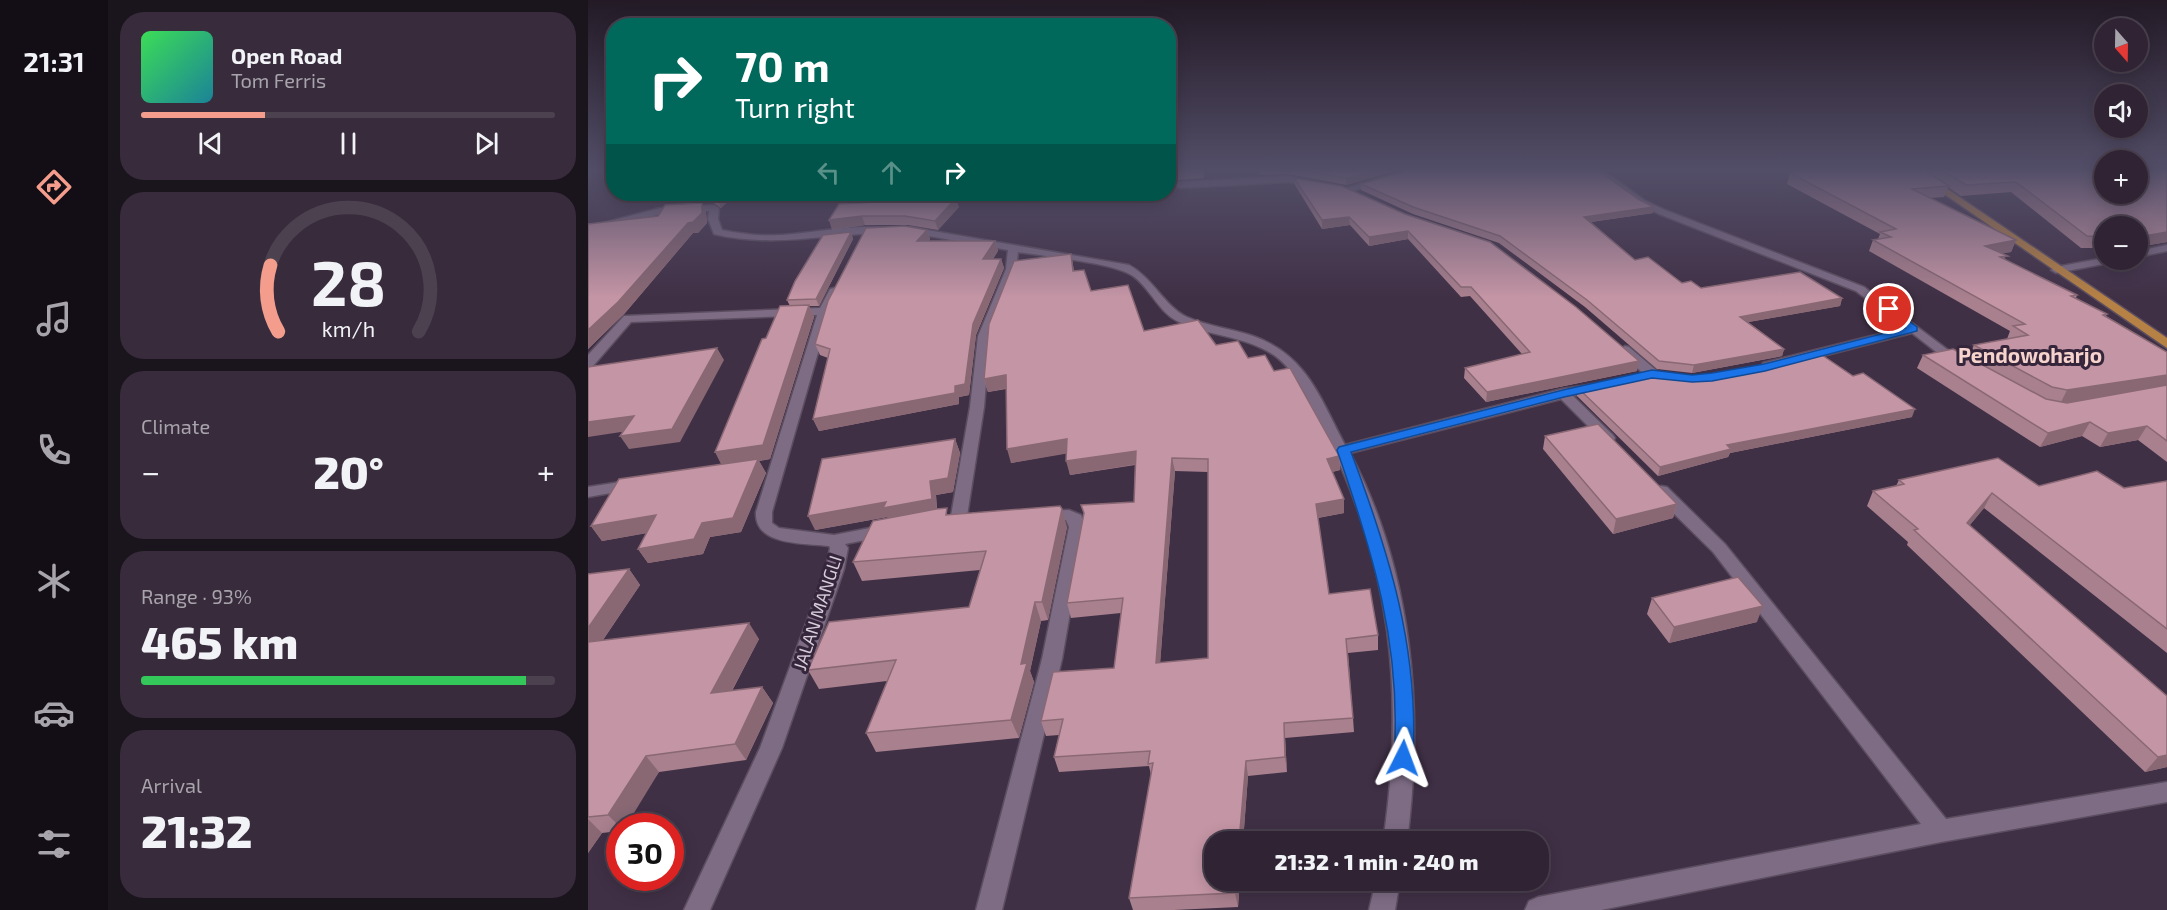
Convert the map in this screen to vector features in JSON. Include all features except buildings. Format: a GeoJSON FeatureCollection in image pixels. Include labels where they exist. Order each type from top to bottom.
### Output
{"type":"FeatureCollection","features":[{"type":"Feature","properties":{"kind":"main road"},"geometry":{"type":"LineString","coordinates":[[1975,213],[2167,344]]}},
{"type":"Feature","properties":{"kind":"street"},"geometry":{"type":"LineString","coordinates":[[588,230],[651,213]]}},
{"type":"Feature","properties":{"kind":"street"},"geometry":{"type":"LineString","coordinates":[[714,213],[718,232],[730,236],[769,238],[865,230],[895,230],[1013,247],[1125,267],[1148,281],[1168,310],[1182,319],[1279,353],[1295,368],[1343,450],[1375,537],[1401,659],[1406,712],[1396,831]]}},
{"type":"Feature","properties":{"kind":"street"},"geometry":{"type":"LineString","coordinates":[[1666,213],[1860,289],[1937,349],[1972,370]]}},
{"type":"Feature","properties":{"kind":"street"},"geometry":{"type":"LineString","coordinates":[[855,250],[865,230]]}},
{"type":"Feature","properties":{"kind":"street"},"geometry":{"type":"LineString","coordinates":[[987,522],[969,524],[953,518],[977,407],[984,336],[1011,269],[1013,247]]}},
{"type":"Feature","properties":{"kind":"street"},"geometry":{"type":"LineString","coordinates":[[2148,252],[2167,248]]}},
{"type":"Feature","properties":{"kind":"street"},"geometry":{"type":"LineString","coordinates":[[2056,270],[2094,263]]}},
{"type":"Feature","properties":{"kind":"street","name":"JALAN MANGLI"},"geometry":{"type":"LineString","coordinates":[[697,910],[771,748],[835,569],[839,548],[834,541],[767,530],[763,524],[764,512],[824,311],[844,271]]}},
{"type":"Feature","properties":{"kind":"street"},"geometry":{"type":"LineString","coordinates":[[588,363],[628,319],[824,311]]}},
{"type":"Feature","properties":{"kind":"street"},"geometry":{"type":"LineString","coordinates":[[1754,369],[1914,329]]}},
{"type":"Feature","properties":{"kind":"street"},"geometry":{"type":"LineString","coordinates":[[1616,343],[1656,375],[1629,379]]}},
{"type":"Feature","properties":{"kind":"street"},"geometry":{"type":"LineString","coordinates":[[1343,450],[1563,393],[1607,384]]}},
{"type":"Feature","properties":{"kind":"street"},"geometry":{"type":"LineString","coordinates":[[1563,393],[1620,450]]}},
{"type":"Feature","properties":{"kind":"street"},"geometry":{"type":"LineString","coordinates":[[757,467],[780,464]]}},
{"type":"Feature","properties":{"kind":"street"},"geometry":{"type":"LineString","coordinates":[[1645,475],[1719,548],[1941,831]]}},
{"type":"Feature","properties":{"kind":"street"},"geometry":{"type":"LineString","coordinates":[[588,492],[644,484]]}},
{"type":"Feature","properties":{"kind":"street"},"geometry":{"type":"LineString","coordinates":[[989,910],[1052,659],[1077,528],[1075,519],[1069,515],[1026,518]]}},
{"type":"Feature","properties":{"kind":"street"},"geometry":{"type":"LineString","coordinates":[[834,541],[902,528]]}},
{"type":"Feature","properties":{"kind":"street"},"geometry":{"type":"LineString","coordinates":[[1538,910],[1941,831],[2167,792]]}},
{"type":"Feature","properties":{"kind":"street"},"geometry":{"type":"LineString","coordinates":[[1382,910],[1386,891]]}},
{"type":"Feature","properties":{"kind":"district","name":"Pendowoharjo"},"geometry":{"type":"Point","coordinates":[2030,356]}},
{"type":"Feature","properties":{"kind":"route"},"geometry":{"type":"LineString","coordinates":[[1403,758],[1406,712],[1401,659],[1390,594],[1375,537],[1343,450],[1563,393],[1652,374],[1670,378],[1712,377],[1765,367],[1914,329],[1889,309]]}}]}
